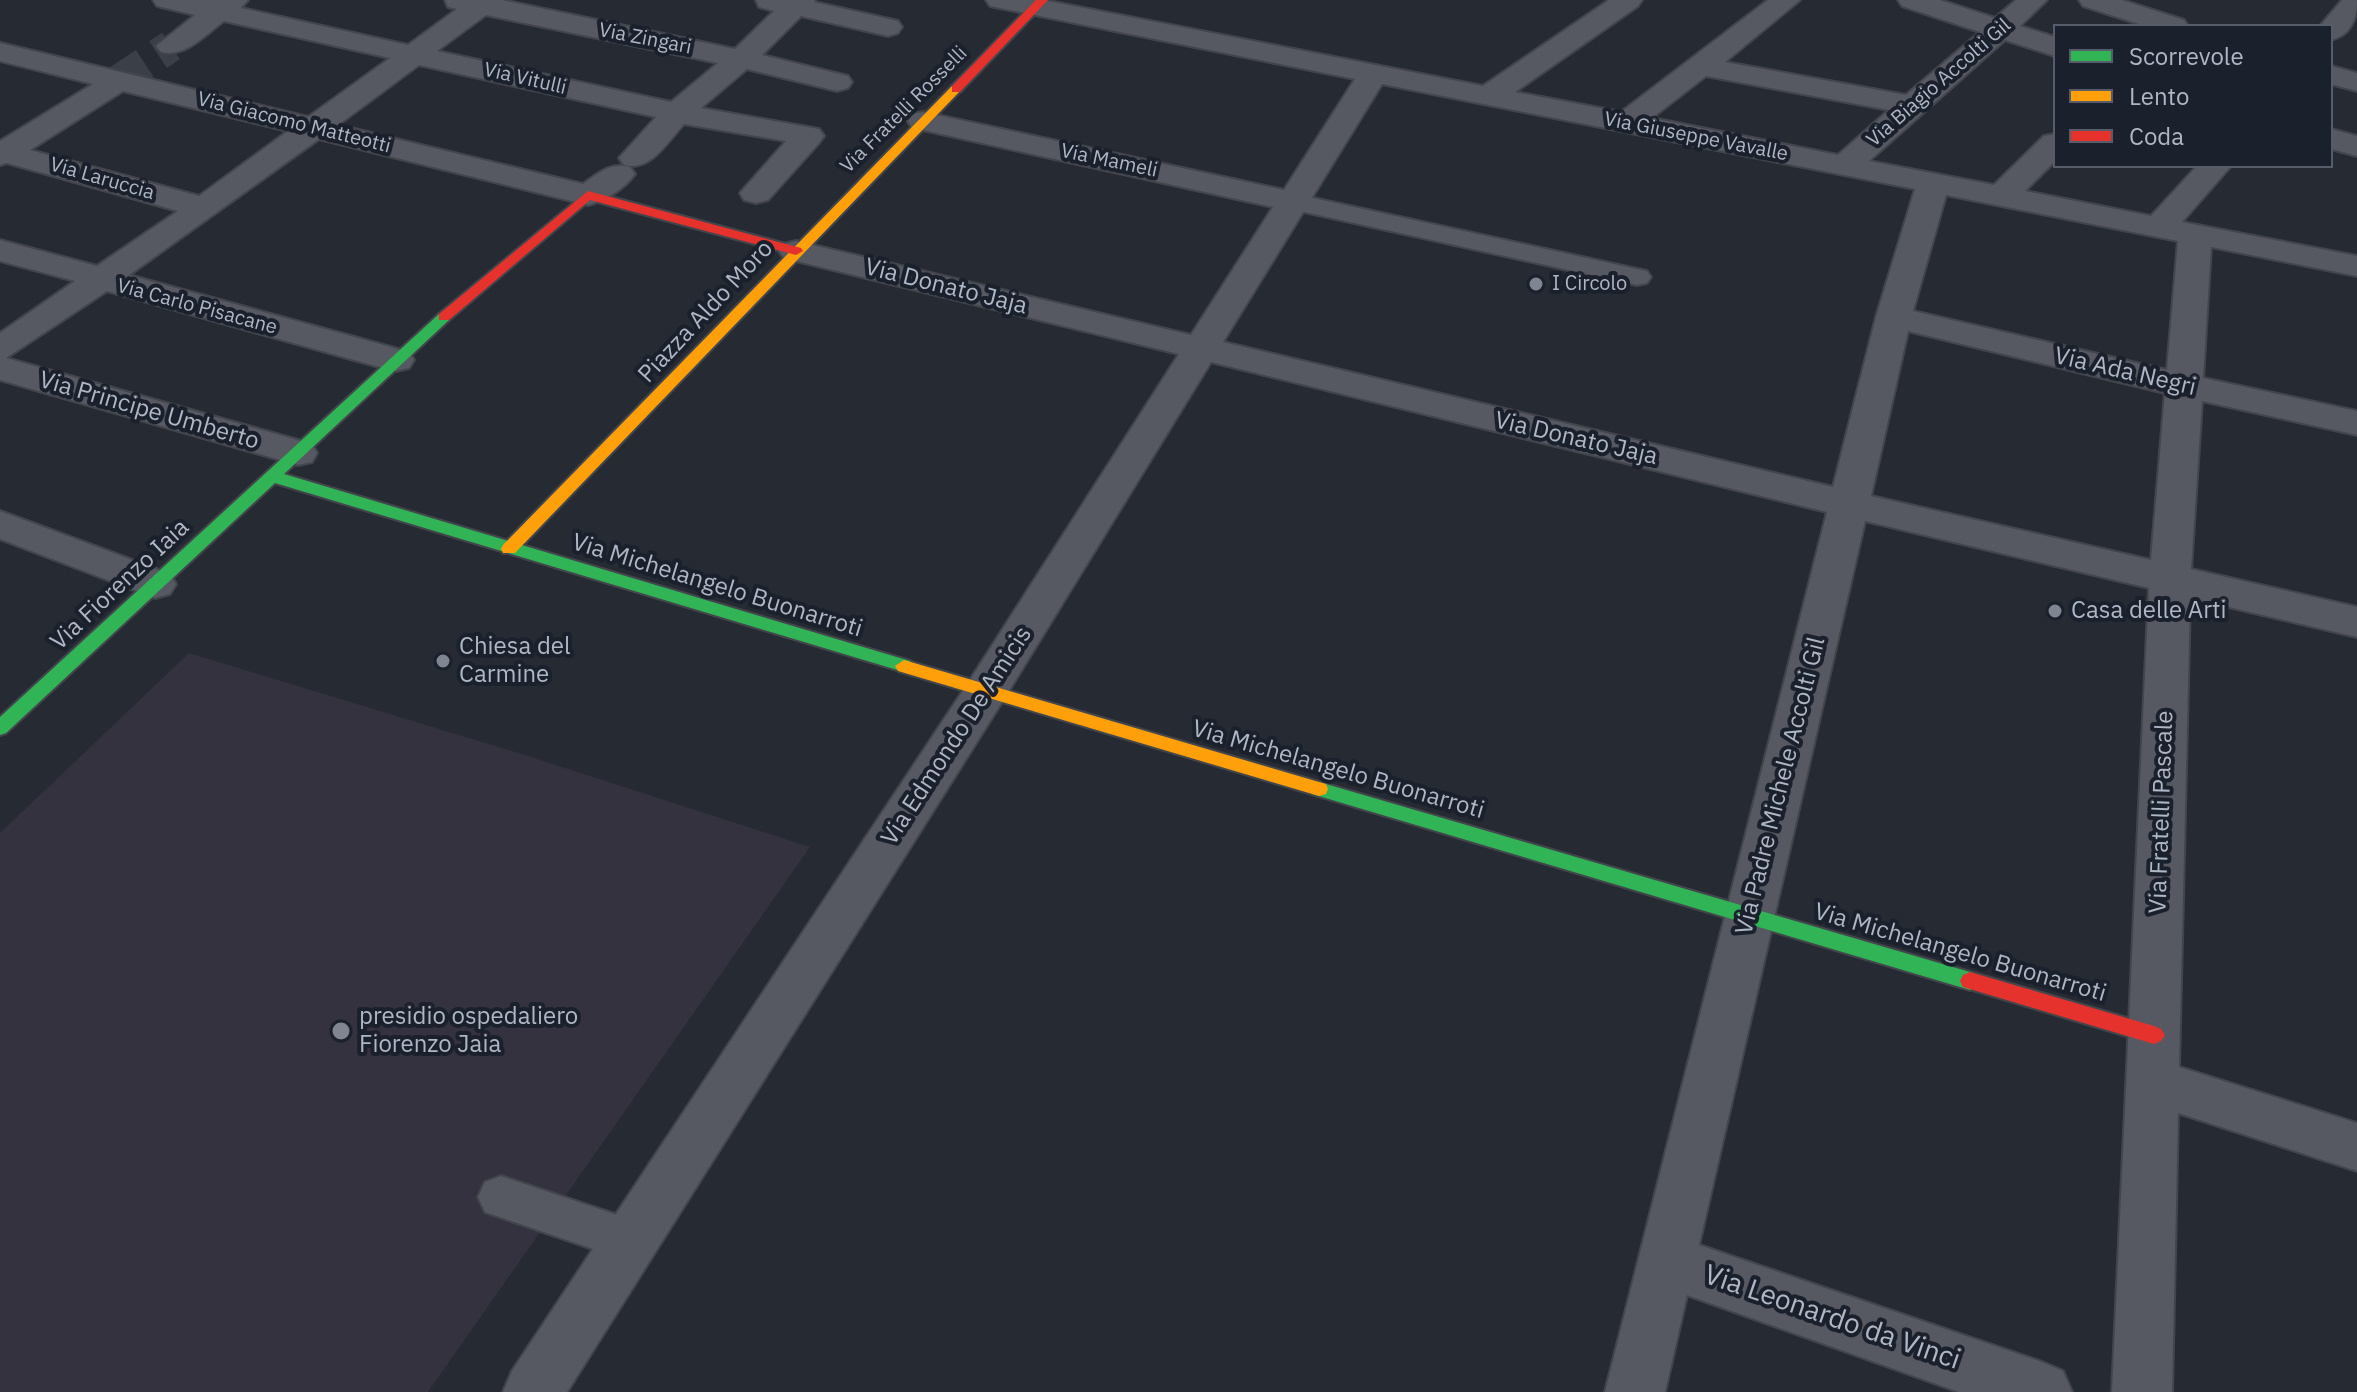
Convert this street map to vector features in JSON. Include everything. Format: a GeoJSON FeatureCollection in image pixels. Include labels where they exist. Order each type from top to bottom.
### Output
{"type":"FeatureCollection","features":[{"type":"Feature","properties":{"kind":"street","name":"Via Vitulli"},"geometry":{"type":"LineString","coordinates":[[167,0],[227,6],[415,55],[677,113],[808,136],[756,193]]}},
{"type":"Feature","properties":{"kind":"street"},"geometry":{"type":"LineString","coordinates":[[763,0],[798,3],[888,27]]}},
{"type":"Feature","properties":{"kind":"street","name":"Via Giuseppe Vavalle"},"geometry":{"type":"LineString","coordinates":[[1000,0],[1039,4],[1487,97],[2357,265]]}},
{"type":"Feature","properties":{"kind":"street"},"geometry":{"type":"LineString","coordinates":[[1487,97],[1628,0]]}},
{"type":"Feature","properties":{"kind":"street"},"geometry":{"type":"LineString","coordinates":[[1625,124],[1786,0]]}},
{"type":"Feature","properties":{"kind":"street"},"geometry":{"type":"LineString","coordinates":[[1912,0],[2053,46]]}},
{"type":"Feature","properties":{"kind":"street","name":"Via Biagio Accolti Gil"},"geometry":{"type":"LineString","coordinates":[[1845,165],[2033,0]]}},
{"type":"Feature","properties":{"kind":"street"},"geometry":{"type":"LineString","coordinates":[[2093,0],[2174,21]]}},
{"type":"Feature","properties":{"kind":"street"},"geometry":{"type":"LineString","coordinates":[[2333,29],[2357,0]]}},
{"type":"Feature","properties":{"kind":"street"},"geometry":{"type":"LineString","coordinates":[[0,349],[204,208],[415,55],[473,2]]}},
{"type":"Feature","properties":{"kind":"street","name":"Via Zingari"},"geometry":{"type":"LineString","coordinates":[[473,2],[837,82]]}},
{"type":"Feature","properties":{"kind":"street"},"geometry":{"type":"LineString","coordinates":[[509,549],[286,465],[396,360],[588,195],[627,166],[677,113],[741,59],[798,3]]}},
{"type":"Feature","properties":{"kind":"street","name":"Via Fratelli Rosselli"},"geometry":{"type":"LineString","coordinates":[[796,251],[1039,4]]}},
{"type":"Feature","properties":{"kind":"street"},"geometry":{"type":"LineString","coordinates":[[171,46],[227,6]]}},
{"type":"Feature","properties":{"kind":"street","name":"Via Giacomo Matteotti"},"geometry":{"type":"LineString","coordinates":[[0,52],[588,195]]}},
{"type":"Feature","properties":{"kind":"street"},"geometry":{"type":"LineString","coordinates":[[1700,66],[1915,106]]}},
{"type":"Feature","properties":{"kind":"street","name":"Via Edmondo De Amicis"},"geometry":{"type":"LineString","coordinates":[[533,1392],[986,691],[1373,74]]}},
{"type":"Feature","properties":{"kind":"street"},"geometry":{"type":"LineString","coordinates":[[2333,76],[2357,82]]}},
{"type":"Feature","properties":{"kind":"street"},"geometry":{"type":"LineString","coordinates":[[1,152],[118,81]]}},
{"type":"Feature","properties":{"kind":"street","name":"Via Mameli"},"geometry":{"type":"LineString","coordinates":[[923,121],[1295,202]]}},
{"type":"Feature","properties":{"kind":"street"},"geometry":{"type":"LineString","coordinates":[[2333,139],[2357,147]]}},
{"type":"Feature","properties":{"kind":"street"},"geometry":{"type":"LineString","coordinates":[[2001,196],[2053,145]]}},
{"type":"Feature","properties":{"kind":"street","name":"Via Laruccia"},"geometry":{"type":"LineString","coordinates":[[1,152],[204,208]]}},
{"type":"Feature","properties":{"kind":"street"},"geometry":{"type":"LineString","coordinates":[[2177,230],[2214,168]]}},
{"type":"Feature","properties":{"kind":"street","name":"Via Padre Michele Accolti Gil"},"geometry":{"type":"LineString","coordinates":[[1635,1392],[1894,317],[1933,182]]}},
{"type":"Feature","properties":{"kind":"street","name":"Piazza Aldo Moro"},"geometry":{"type":"LineString","coordinates":[[509,549],[658,399],[796,251],[588,195]]}},
{"type":"Feature","properties":{"kind":"street","name":"Via Fratelli Pascale"},"geometry":{"type":"LineString","coordinates":[[2142,1392],[2170,579],[2185,386],[2177,230]]}},
{"type":"Feature","properties":{"kind":"street","name":"Via Carlo Pisacane"},"geometry":{"type":"LineString","coordinates":[[0,250],[396,360]]}},
{"type":"Feature","properties":{"kind":"street","name":"Via Donato Jaja"},"geometry":{"type":"LineString","coordinates":[[796,251],[1849,504],[2343,619]]}},
{"type":"Feature","properties":{"kind":"street","name":"Via Ada Negri"},"geometry":{"type":"LineString","coordinates":[[1894,317],[2357,423]]}},
{"type":"Feature","properties":{"kind":"street","name":"Via Principe Umberto"},"geometry":{"type":"LineString","coordinates":[[0,368],[286,465]]}},
{"type":"Feature","properties":{"kind":"street","name":"Via Fiorenzo Iaia"},"geometry":{"type":"LineString","coordinates":[[9,709],[155,584],[286,465]]}},
{"type":"Feature","properties":{"kind":"street"},"geometry":{"type":"LineString","coordinates":[[0,524],[155,584]]}},
{"type":"Feature","properties":{"kind":"street","name":"Via Michelangelo Buonarroti"},"geometry":{"type":"LineString","coordinates":[[509,549],[1750,916],[2154,1059]]}},
{"type":"Feature","properties":{"kind":"street"},"geometry":{"type":"LineString","coordinates":[[2343,619],[2357,649]]}},
{"type":"Feature","properties":{"kind":"street"},"geometry":{"type":"LineString","coordinates":[[2154,1059],[2357,1147]]}},
{"type":"Feature","properties":{"kind":"street","name":"Via Leonardo da Vinci"},"geometry":{"type":"LineString","coordinates":[[1667,1261],[2042,1392]]}},
{"type":"Feature","properties":{"kind":"lane"},"geometry":{"type":"LineString","coordinates":[[1295,202],[1637,277]]}},
{"type":"Feature","properties":{"kind":"lane"},"geometry":{"type":"LineString","coordinates":[[501,1197],[631,1240]]}},
{"type":"Feature","properties":{"kind":"shaded area","name":"presidio ospedaliero Fiorenzo Jaia"},"geometry":{"type":"Polygon","coordinates":[[[189,653],[525,755],[810,847],[428,1392],[0,1392],[0,833],[189,653]]]}},
{"type":"Feature","properties":{"kind":"tunnel"},"geometry":{"type":"LineString","coordinates":[[118,81],[171,46]]}},
{"type":"Feature","properties":{"kind":"traffic: fast"},"geometry":{"type":"LineString","coordinates":[[0,728],[444,317]]}},
{"type":"Feature","properties":{"kind":"traffic: fast"},"geometry":{"type":"LineString","coordinates":[[274,477],[904,666]]}},
{"type":"Feature","properties":{"kind":"traffic: fast"},"geometry":{"type":"LineString","coordinates":[[1319,789],[1970,981]]}},
{"type":"Feature","properties":{"kind":"traffic: slow"},"geometry":{"type":"LineString","coordinates":[[509,549],[956,89]]}},
{"type":"Feature","properties":{"kind":"traffic: slow"},"geometry":{"type":"LineString","coordinates":[[904,666],[1319,789]]}},
{"type":"Feature","properties":{"kind":"traffic: jam"},"geometry":{"type":"LineString","coordinates":[[956,89],[1042,0]]}},
{"type":"Feature","properties":{"kind":"traffic: jam"},"geometry":{"type":"LineString","coordinates":[[444,317],[588,195],[796,251]]}},
{"type":"Feature","properties":{"kind":"traffic: jam"},"geometry":{"type":"LineString","coordinates":[[1970,981],[2154,1035]]}},
{"type":"Feature","properties":{"kind":"place","name":"I Circolo"},"geometry":{"type":"Point","coordinates":[1536,284]}},
{"type":"Feature","properties":{"kind":"place","name":"Casa delle Arti"},"geometry":{"type":"Point","coordinates":[2055,611]}},
{"type":"Feature","properties":{"kind":"place","name":"Chiesa del Carmine"},"geometry":{"type":"Point","coordinates":[443,661]}},
{"type":"Feature","properties":{"kind":"place","name":"presidio ospedaliero Fiorenzo Jaia"},"geometry":{"type":"Point","coordinates":[341,1031]}}]}
